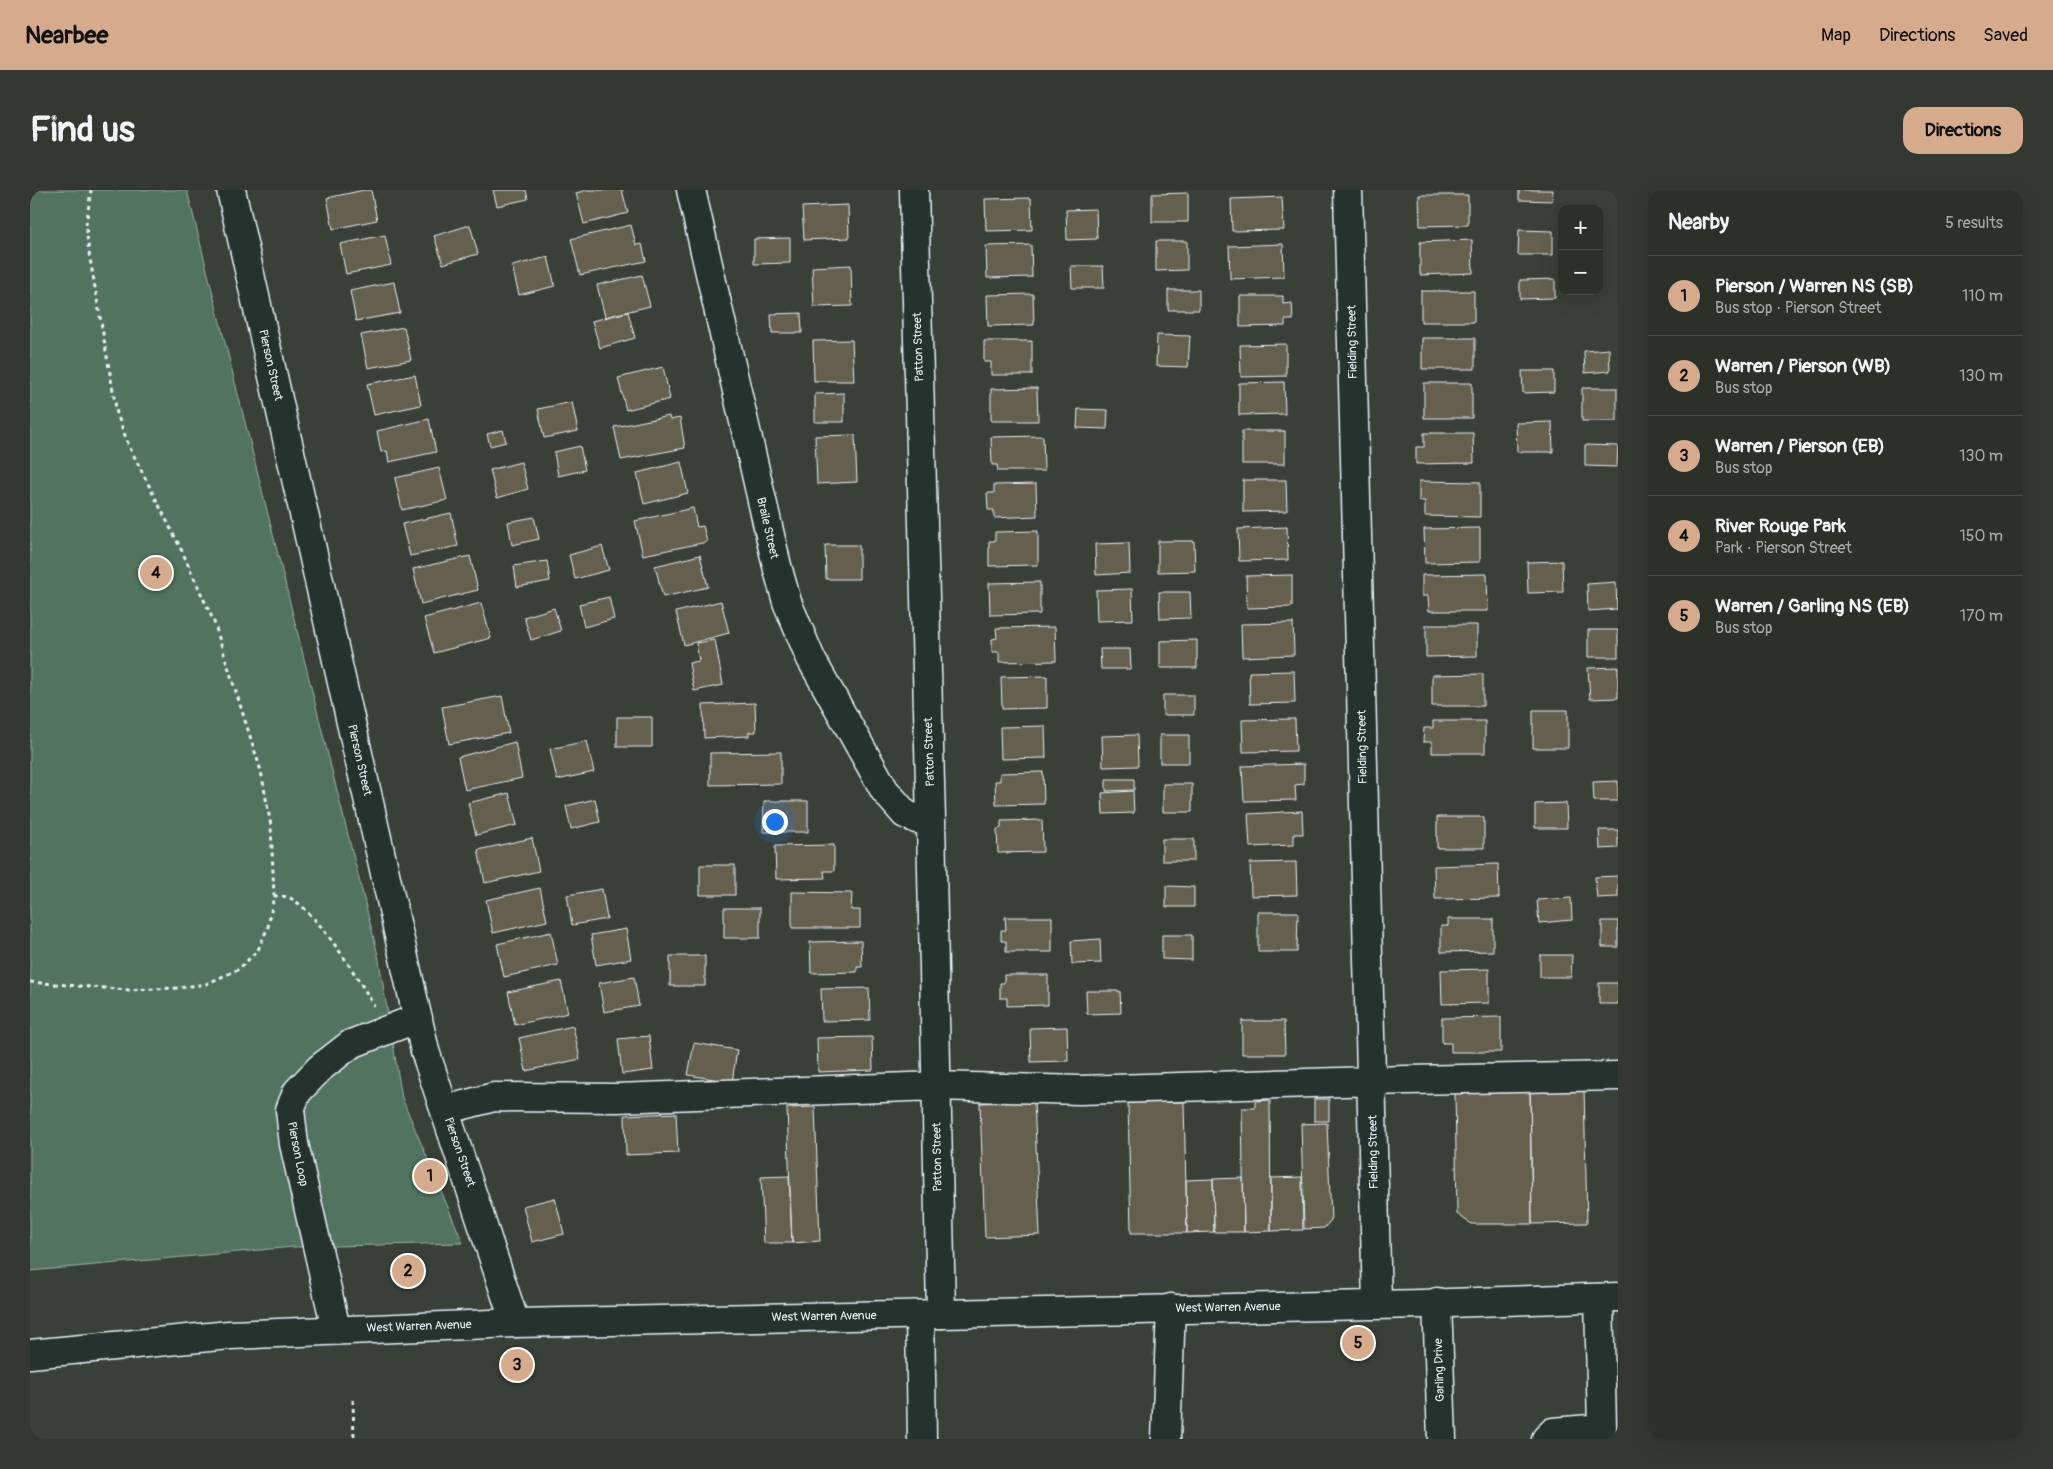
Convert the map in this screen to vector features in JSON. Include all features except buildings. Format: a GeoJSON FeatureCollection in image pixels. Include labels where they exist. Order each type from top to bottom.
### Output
{"type":"FeatureCollection","features":[{"type":"Feature","properties":{"kind":"street","name":"Pierson Street"},"geometry":{"type":"LineString","coordinates":[[231,190],[426,1051],[515,1322]]}},
{"type":"Feature","properties":{"kind":"street","name":"Braile Street"},"geometry":{"type":"LineString","coordinates":[[691,190],[777,566],[787,602],[811,659],[885,791],[905,814],[916,819],[931,820]]}},
{"type":"Feature","properties":{"kind":"street","name":"Patton Street"},"geometry":{"type":"LineString","coordinates":[[914,190],[931,820],[936,1086],[930,1314],[922,1439]]}},
{"type":"Feature","properties":{"kind":"street","name":"Fielding Street"},"geometry":{"type":"LineString","coordinates":[[1348,190],[1377,1304]]}},
{"type":"Feature","properties":{"kind":"street","name":"Pierson Loop"},"geometry":{"type":"LineString","coordinates":[[336,1329],[294,1144],[290,1110],[297,1092],[320,1068],[351,1044],[418,1018]]}},
{"type":"Feature","properties":{"kind":"street"},"geometry":{"type":"LineString","coordinates":[[446,1110],[494,1097],[617,1098],[936,1086],[1080,1090],[1618,1076]]}},
{"type":"Feature","properties":{"kind":"street"},"geometry":{"type":"LineString","coordinates":[[1546,1439],[1553,1432],[1602,1428],[1608,1297]]}},
{"type":"Feature","properties":{"kind":"street","name":"West Warren Avenue"},"geometry":{"type":"LineString","coordinates":[[30,1354],[230,1334],[515,1322],[1377,1304],[1608,1297]]}},
{"type":"Feature","properties":{"kind":"street","name":"Garling Drive"},"geometry":{"type":"LineString","coordinates":[[1437,1302],[1442,1439]]}},
{"type":"Feature","properties":{"kind":"street"},"geometry":{"type":"LineString","coordinates":[[1166,1439],[1171,1308]]}},
{"type":"Feature","properties":{"kind":"path"},"geometry":{"type":"LineString","coordinates":[[30,982],[128,990],[178,988],[206,984],[239,968],[258,950],[268,927],[274,896],[271,826],[261,771],[214,622],[181,549],[129,446],[117,414],[89,253],[86,225],[91,190]]}},
{"type":"Feature","properties":{"kind":"path"},"geometry":{"type":"LineString","coordinates":[[274,896],[291,898],[307,911],[370,997],[387,1030]]}},
{"type":"Feature","properties":{"kind":"path"},"geometry":{"type":"LineString","coordinates":[[353,1400],[354,1439]]}},
{"type":"Feature","properties":{"kind":"green space"},"geometry":{"type":"Polygon","coordinates":[[[30,190],[187,190],[378,955],[402,1098],[463,1243],[293,1247],[30,1271],[30,190]]]}},
{"type":"Feature","properties":{"kind":"place","name":"River Rouge Park"},"geometry":{"type":"Point","coordinates":[156,573]}},
{"type":"Feature","properties":{"kind":"place","name":"Pierson / Warren NS (SB)"},"geometry":{"type":"Point","coordinates":[430,1176]}},
{"type":"Feature","properties":{"kind":"place","name":"Warren / Pierson (WB)"},"geometry":{"type":"Point","coordinates":[408,1271]}},
{"type":"Feature","properties":{"kind":"place","name":"Warren / Garling NS (EB)"},"geometry":{"type":"Point","coordinates":[1358,1343]}},
{"type":"Feature","properties":{"kind":"place","name":"Warren / Pierson (EB)"},"geometry":{"type":"Point","coordinates":[517,1365]}}]}
